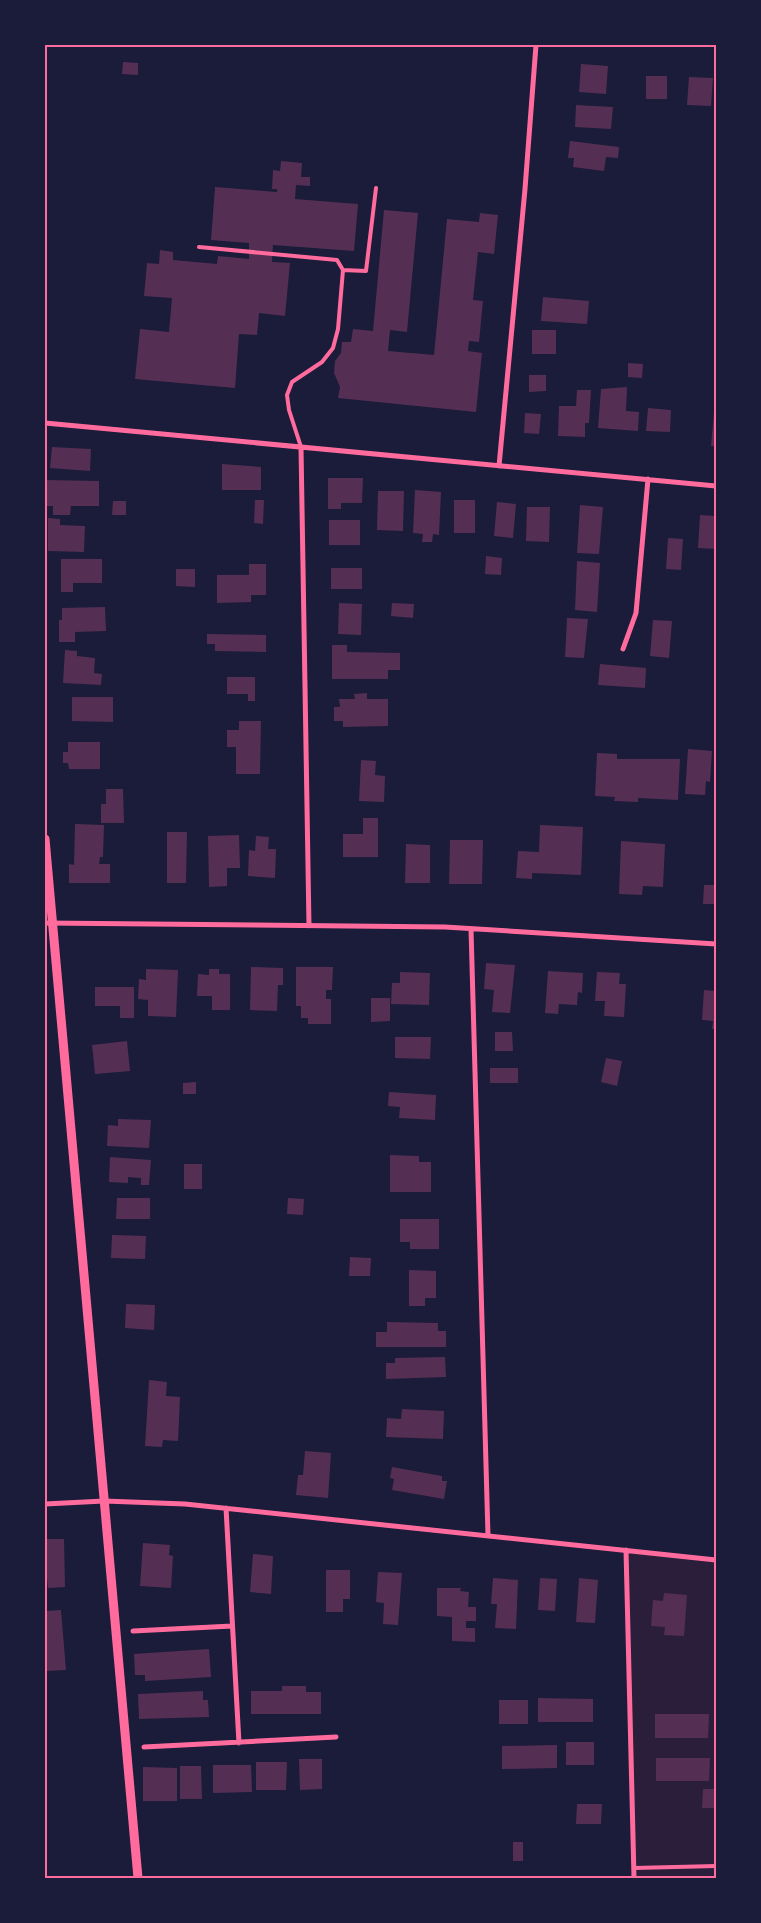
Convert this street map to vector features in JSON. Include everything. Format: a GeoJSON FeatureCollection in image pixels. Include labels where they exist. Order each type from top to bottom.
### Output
{"type":"FeatureCollection","features":[{"type":"Feature","properties":{"kind":"street"},"geometry":{"type":"LineString","coordinates":[[499,466],[525,189],[536,45]]}},
{"type":"Feature","properties":{"kind":"street"},"geometry":{"type":"LineString","coordinates":[[45,423],[716,486]]}},
{"type":"Feature","properties":{"kind":"street"},"geometry":{"type":"LineString","coordinates":[[301,447],[309,926]]}},
{"type":"Feature","properties":{"kind":"street"},"geometry":{"type":"LineString","coordinates":[[623,649],[636,613],[648,479]]}},
{"type":"Feature","properties":{"kind":"street"},"geometry":{"type":"LineString","coordinates":[[45,839],[48,923],[104,1501],[138,1878]]}},
{"type":"Feature","properties":{"kind":"street"},"geometry":{"type":"LineString","coordinates":[[48,923],[472,929],[716,944],[716,940]]}},
{"type":"Feature","properties":{"kind":"street"},"geometry":{"type":"LineString","coordinates":[[472,929],[488,1536]]}},
{"type":"Feature","properties":{"kind":"street"},"geometry":{"type":"LineString","coordinates":[[45,1504],[104,1501],[148,1502],[226,1508],[716,1560]]}},
{"type":"Feature","properties":{"kind":"street"},"geometry":{"type":"LineString","coordinates":[[226,1508],[239,1743]]}},
{"type":"Feature","properties":{"kind":"street"},"geometry":{"type":"LineString","coordinates":[[626,1550],[634,1878]]}},
{"type":"Feature","properties":{"kind":"street"},"geometry":{"type":"LineString","coordinates":[[133,1631],[232,1626]]}},
{"type":"Feature","properties":{"kind":"street"},"geometry":{"type":"LineString","coordinates":[[144,1747],[336,1737]]}},
{"type":"Feature","properties":{"kind":"lane"},"geometry":{"type":"LineString","coordinates":[[343,270],[366,271],[376,188]]}},
{"type":"Feature","properties":{"kind":"lane"},"geometry":{"type":"LineString","coordinates":[[199,247],[337,260],[343,270],[338,329],[333,348],[322,362],[292,382],[287,395],[288,410],[301,447]]}},
{"type":"Feature","properties":{"kind":"lane"},"geometry":{"type":"LineString","coordinates":[[634,1868],[716,1866]]}},
{"type":"Feature","properties":{"kind":"shaded area"},"geometry":{"type":"Polygon","coordinates":[[[626,1550],[716,1560],[716,1878],[634,1878],[626,1550]]]}},
{"type":"Feature","properties":{"kind":"building"},"geometry":{"type":"Polygon","coordinates":[[[123,62],[138,63],[138,75],[122,74],[123,62]]]}},
{"type":"Feature","properties":{"kind":"building"},"geometry":{"type":"Polygon","coordinates":[[[581,64],[608,66],[606,94],[579,92],[581,64]]]}},
{"type":"Feature","properties":{"kind":"building"},"geometry":{"type":"Polygon","coordinates":[[[646,76],[667,76],[667,99],[646,99],[646,76]]]}},
{"type":"Feature","properties":{"kind":"building"},"geometry":{"type":"Polygon","coordinates":[[[689,77],[713,78],[711,106],[687,105],[689,77]]]}},
{"type":"Feature","properties":{"kind":"building"},"geometry":{"type":"Polygon","coordinates":[[[576,105],[613,107],[611,129],[575,127],[576,105]]]}},
{"type":"Feature","properties":{"kind":"building"},"geometry":{"type":"Polygon","coordinates":[[[570,141],[619,147],[618,158],[606,157],[604,171],[573,167],[574,158],[568,158],[570,141]]]}},
{"type":"Feature","properties":{"kind":"building"},"geometry":{"type":"Polygon","coordinates":[[[281,161],[302,163],[301,177],[310,177],[310,186],[296,185],[295,199],[358,204],[354,251],[273,245],[272,262],[290,263],[285,316],[259,313],[257,335],[239,334],[235,388],[135,379],[140,329],[169,332],[172,298],[144,296],[147,263],[159,264],[160,250],[173,252],[173,260],[217,264],[218,256],[249,259],[249,243],[211,240],[215,187],[277,192],[277,189],[272,189],[273,170],[280,171],[281,161]]]}},
{"type":"Feature","properties":{"kind":"building"},"geometry":{"type":"Polygon","coordinates":[[[384,210],[418,213],[407,332],[390,330],[388,351],[434,355],[447,219],[479,222],[480,213],[498,215],[494,254],[478,252],[473,300],[483,301],[479,342],[469,341],[468,351],[482,353],[476,412],[338,398],[340,387],[334,373],[335,361],[341,353],[342,342],[351,342],[353,329],[373,331],[384,210]]]}},
{"type":"Feature","properties":{"kind":"building"},"geometry":{"type":"Polygon","coordinates":[[[543,297],[589,301],[587,324],[541,321],[543,297]]]}},
{"type":"Feature","properties":{"kind":"building"},"geometry":{"type":"Polygon","coordinates":[[[532,330],[556,330],[556,354],[532,354],[532,330]]]}},
{"type":"Feature","properties":{"kind":"building"},"geometry":{"type":"Polygon","coordinates":[[[628,363],[643,364],[642,378],[628,377],[628,363]]]}},
{"type":"Feature","properties":{"kind":"building"},"geometry":{"type":"Polygon","coordinates":[[[529,375],[546,375],[546,391],[529,392],[529,375]]]}},
{"type":"Feature","properties":{"kind":"building"},"geometry":{"type":"Polygon","coordinates":[[[627,387],[626,411],[639,412],[638,431],[598,428],[601,389],[627,387]]]}},
{"type":"Feature","properties":{"kind":"building"},"geometry":{"type":"Polygon","coordinates":[[[577,390],[591,390],[589,423],[585,423],[585,437],[558,436],[559,406],[576,406],[577,390]]]}},
{"type":"Feature","properties":{"kind":"building"},"geometry":{"type":"Polygon","coordinates":[[[648,408],[671,410],[670,432],[646,431],[648,408]]]}},
{"type":"Feature","properties":{"kind":"building"},"geometry":{"type":"Polygon","coordinates":[[[714,412],[716,412],[716,446],[711,446],[714,412]]]}},
{"type":"Feature","properties":{"kind":"building"},"geometry":{"type":"Polygon","coordinates":[[[525,413],[541,414],[539,434],[524,433],[525,413]]]}},
{"type":"Feature","properties":{"kind":"building"},"geometry":{"type":"Polygon","coordinates":[[[52,447],[91,449],[90,471],[50,468],[52,447]]]}},
{"type":"Feature","properties":{"kind":"building"},"geometry":{"type":"Polygon","coordinates":[[[222,464],[261,467],[261,490],[222,490],[222,464]]]}},
{"type":"Feature","properties":{"kind":"building"},"geometry":{"type":"Polygon","coordinates":[[[328,478],[363,478],[362,503],[341,503],[341,509],[328,509],[328,478]]]}},
{"type":"Feature","properties":{"kind":"building"},"geometry":{"type":"Polygon","coordinates":[[[46,480],[99,481],[99,506],[71,506],[70,515],[53,515],[53,506],[45,506],[46,480]]]}},
{"type":"Feature","properties":{"kind":"building"},"geometry":{"type":"Polygon","coordinates":[[[415,490],[441,492],[439,535],[433,534],[432,542],[422,542],[423,534],[413,533],[415,490]]]}},
{"type":"Feature","properties":{"kind":"building"},"geometry":{"type":"Polygon","coordinates":[[[378,491],[404,491],[403,531],[377,530],[378,491]]]}},
{"type":"Feature","properties":{"kind":"building"},"geometry":{"type":"Polygon","coordinates":[[[255,500],[264,500],[263,524],[254,523],[255,500]]]}},
{"type":"Feature","properties":{"kind":"building"},"geometry":{"type":"Polygon","coordinates":[[[454,500],[475,500],[475,533],[454,533],[454,500]]]}},
{"type":"Feature","properties":{"kind":"building"},"geometry":{"type":"Polygon","coordinates":[[[113,501],[126,501],[126,515],[112,515],[113,501]]]}},
{"type":"Feature","properties":{"kind":"building"},"geometry":{"type":"Polygon","coordinates":[[[497,502],[516,504],[513,538],[494,536],[497,502]]]}},
{"type":"Feature","properties":{"kind":"building"},"geometry":{"type":"Polygon","coordinates":[[[580,505],[603,507],[599,554],[577,553],[580,505]]]}},
{"type":"Feature","properties":{"kind":"building"},"geometry":{"type":"Polygon","coordinates":[[[527,507],[550,507],[549,542],[526,541],[527,507]]]}},
{"type":"Feature","properties":{"kind":"building"},"geometry":{"type":"Polygon","coordinates":[[[700,515],[716,516],[716,549],[698,548],[700,515]]]}},
{"type":"Feature","properties":{"kind":"building"},"geometry":{"type":"Polygon","coordinates":[[[48,518],[60,519],[60,525],[85,526],[84,552],[48,551],[48,518]]]}},
{"type":"Feature","properties":{"kind":"building"},"geometry":{"type":"Polygon","coordinates":[[[329,520],[360,520],[360,545],[329,545],[329,520]]]}},
{"type":"Feature","properties":{"kind":"building"},"geometry":{"type":"Polygon","coordinates":[[[668,538],[683,539],[681,570],[666,569],[668,538]]]}},
{"type":"Feature","properties":{"kind":"building"},"geometry":{"type":"Polygon","coordinates":[[[486,556],[502,558],[501,575],[485,574],[486,556]]]}},
{"type":"Feature","properties":{"kind":"building"},"geometry":{"type":"Polygon","coordinates":[[[61,559],[102,559],[102,583],[73,583],[73,592],[61,592],[61,559]]]}},
{"type":"Feature","properties":{"kind":"building"},"geometry":{"type":"Polygon","coordinates":[[[577,561],[600,563],[597,612],[575,610],[577,561]]]}},
{"type":"Feature","properties":{"kind":"building"},"geometry":{"type":"Polygon","coordinates":[[[249,564],[266,564],[266,595],[251,595],[251,602],[217,603],[217,575],[249,575],[249,564]]]}},
{"type":"Feature","properties":{"kind":"building"},"geometry":{"type":"Polygon","coordinates":[[[331,568],[362,568],[362,589],[331,589],[331,568]]]}},
{"type":"Feature","properties":{"kind":"building"},"geometry":{"type":"Polygon","coordinates":[[[176,569],[195,569],[195,587],[176,586],[176,569]]]}},
{"type":"Feature","properties":{"kind":"building"},"geometry":{"type":"Polygon","coordinates":[[[339,603],[362,604],[361,635],[338,634],[339,603]]]}},
{"type":"Feature","properties":{"kind":"building"},"geometry":{"type":"Polygon","coordinates":[[[392,603],[414,604],[413,618],[391,616],[392,603]]]}},
{"type":"Feature","properties":{"kind":"building"},"geometry":{"type":"Polygon","coordinates":[[[105,607],[106,631],[75,632],[75,642],[59,642],[59,620],[62,620],[62,608],[105,607]]]}},
{"type":"Feature","properties":{"kind":"building"},"geometry":{"type":"Polygon","coordinates":[[[567,618],[588,619],[584,658],[565,657],[567,618]]]}},
{"type":"Feature","properties":{"kind":"building"},"geometry":{"type":"Polygon","coordinates":[[[653,620],[672,621],[669,658],[650,656],[653,620]]]}},
{"type":"Feature","properties":{"kind":"building"},"geometry":{"type":"Polygon","coordinates":[[[207,634],[266,635],[266,652],[215,651],[215,644],[207,644],[207,634]]]}},
{"type":"Feature","properties":{"kind":"building"},"geometry":{"type":"Polygon","coordinates":[[[332,645],[347,645],[347,652],[400,653],[400,670],[388,670],[388,679],[332,679],[332,645]]]}},
{"type":"Feature","properties":{"kind":"building"},"geometry":{"type":"Polygon","coordinates":[[[65,650],[77,651],[77,656],[95,658],[94,673],[102,674],[101,685],[63,683],[65,650]]]}},
{"type":"Feature","properties":{"kind":"building"},"geometry":{"type":"Polygon","coordinates":[[[600,664],[646,668],[645,688],[598,685],[600,664]]]}},
{"type":"Feature","properties":{"kind":"building"},"geometry":{"type":"Polygon","coordinates":[[[227,677],[255,677],[255,701],[248,701],[248,694],[227,694],[227,677]]]}},
{"type":"Feature","properties":{"kind":"building"},"geometry":{"type":"Polygon","coordinates":[[[367,693],[367,699],[388,699],[388,726],[343,727],[343,721],[334,721],[334,707],[340,707],[339,699],[355,699],[354,694],[367,693]]]}},
{"type":"Feature","properties":{"kind":"building"},"geometry":{"type":"Polygon","coordinates":[[[72,697],[113,697],[113,722],[72,721],[72,697]]]}},
{"type":"Feature","properties":{"kind":"building"},"geometry":{"type":"Polygon","coordinates":[[[239,721],[261,721],[260,774],[236,774],[236,747],[227,747],[227,730],[239,730],[239,721]]]}},
{"type":"Feature","properties":{"kind":"building"},"geometry":{"type":"Polygon","coordinates":[[[68,742],[100,742],[100,769],[69,769],[68,763],[63,763],[63,752],[68,752],[68,742]]]}},
{"type":"Feature","properties":{"kind":"building"},"geometry":{"type":"Polygon","coordinates":[[[688,749],[712,751],[710,782],[706,781],[705,795],[685,794],[688,749]]]}},
{"type":"Feature","properties":{"kind":"building"},"geometry":{"type":"Polygon","coordinates":[[[597,753],[617,754],[617,759],[680,759],[678,800],[638,798],[638,802],[614,801],[615,797],[595,796],[597,753]]]}},
{"type":"Feature","properties":{"kind":"building"},"geometry":{"type":"Polygon","coordinates":[[[361,760],[376,761],[375,775],[385,776],[384,802],[359,801],[361,760]]]}},
{"type":"Feature","properties":{"kind":"building"},"geometry":{"type":"Polygon","coordinates":[[[106,789],[123,789],[124,823],[101,823],[101,804],[106,804],[106,789]]]}},
{"type":"Feature","properties":{"kind":"building"},"geometry":{"type":"Polygon","coordinates":[[[363,818],[378,818],[378,857],[343,857],[343,834],[363,834],[363,818]]]}},
{"type":"Feature","properties":{"kind":"building"},"geometry":{"type":"Polygon","coordinates":[[[75,824],[104,825],[103,857],[100,857],[99,864],[110,864],[110,883],[69,883],[69,864],[74,865],[75,824]]]}},
{"type":"Feature","properties":{"kind":"building"},"geometry":{"type":"Polygon","coordinates":[[[540,825],[583,827],[581,875],[532,873],[532,879],[516,878],[518,851],[539,852],[540,825]]]}},
{"type":"Feature","properties":{"kind":"building"},"geometry":{"type":"Polygon","coordinates":[[[167,832],[187,832],[186,883],[167,883],[167,832]]]}},
{"type":"Feature","properties":{"kind":"building"},"geometry":{"type":"Polygon","coordinates":[[[239,835],[240,868],[227,868],[227,886],[209,887],[208,836],[239,835]]]}},
{"type":"Feature","properties":{"kind":"building"},"geometry":{"type":"Polygon","coordinates":[[[256,836],[269,837],[268,849],[276,849],[275,878],[248,876],[249,850],[255,851],[256,836]]]}},
{"type":"Feature","properties":{"kind":"building"},"geometry":{"type":"Polygon","coordinates":[[[450,840],[483,840],[482,884],[449,884],[450,840]]]}},
{"type":"Feature","properties":{"kind":"building"},"geometry":{"type":"Polygon","coordinates":[[[621,841],[665,844],[663,887],[643,886],[642,895],[619,894],[621,841]]]}},
{"type":"Feature","properties":{"kind":"building"},"geometry":{"type":"Polygon","coordinates":[[[406,844],[430,845],[430,883],[405,883],[406,844]]]}},
{"type":"Feature","properties":{"kind":"building"},"geometry":{"type":"Polygon","coordinates":[[[704,885],[716,885],[716,904],[703,904],[704,885]]]}},
{"type":"Feature","properties":{"kind":"building"},"geometry":{"type":"Polygon","coordinates":[[[486,963],[515,965],[510,1013],[492,1012],[494,990],[484,989],[486,963]]]}},
{"type":"Feature","properties":{"kind":"building"},"geometry":{"type":"Polygon","coordinates":[[[251,967],[283,968],[283,985],[278,985],[277,1011],[250,1010],[251,967]]]}},
{"type":"Feature","properties":{"kind":"building"},"geometry":{"type":"Polygon","coordinates":[[[296,967],[333,967],[332,990],[326,990],[326,999],[331,999],[331,1024],[308,1024],[308,1018],[301,1018],[301,1006],[296,1006],[296,967]]]}},
{"type":"Feature","properties":{"kind":"building"},"geometry":{"type":"Polygon","coordinates":[[[146,969],[178,970],[176,1017],[148,1016],[148,1000],[138,999],[139,979],[146,980],[146,969]]]}},
{"type":"Feature","properties":{"kind":"building"},"geometry":{"type":"Polygon","coordinates":[[[209,969],[219,969],[219,974],[230,974],[230,1010],[212,1010],[212,996],[197,996],[198,974],[209,975],[209,969]]]}},
{"type":"Feature","properties":{"kind":"building"},"geometry":{"type":"Polygon","coordinates":[[[548,971],[583,973],[582,993],[578,992],[577,1005],[559,1004],[558,1014],[545,1013],[548,971]]]}},
{"type":"Feature","properties":{"kind":"building"},"geometry":{"type":"Polygon","coordinates":[[[400,972],[430,973],[429,1005],[391,1004],[392,983],[400,983],[400,972]]]}},
{"type":"Feature","properties":{"kind":"building"},"geometry":{"type":"Polygon","coordinates":[[[597,972],[620,973],[619,984],[626,984],[624,1017],[604,1016],[605,1001],[595,1001],[597,972]]]}},
{"type":"Feature","properties":{"kind":"building"},"geometry":{"type":"Polygon","coordinates":[[[95,987],[134,987],[134,1018],[120,1018],[120,1006],[95,1006],[95,987]]]}},
{"type":"Feature","properties":{"kind":"building"},"geometry":{"type":"Polygon","coordinates":[[[704,990],[716,991],[716,1029],[712,1029],[713,1021],[702,1020],[704,990]]]}},
{"type":"Feature","properties":{"kind":"building"},"geometry":{"type":"Polygon","coordinates":[[[371,998],[390,998],[390,1021],[371,1022],[371,998]]]}},
{"type":"Feature","properties":{"kind":"building"},"geometry":{"type":"Polygon","coordinates":[[[495,1032],[512,1032],[513,1051],[495,1051],[495,1032]]]}},
{"type":"Feature","properties":{"kind":"building"},"geometry":{"type":"Polygon","coordinates":[[[395,1037],[431,1037],[430,1059],[395,1058],[395,1037]]]}},
{"type":"Feature","properties":{"kind":"building"},"geometry":{"type":"Polygon","coordinates":[[[127,1041],[130,1071],[95,1074],[92,1045],[127,1041]]]}},
{"type":"Feature","properties":{"kind":"building"},"geometry":{"type":"Polygon","coordinates":[[[606,1058],[622,1061],[617,1086],[601,1082],[606,1058]]]}},
{"type":"Feature","properties":{"kind":"building"},"geometry":{"type":"Polygon","coordinates":[[[490,1068],[518,1068],[518,1083],[490,1083],[490,1068]]]}},
{"type":"Feature","properties":{"kind":"building"},"geometry":{"type":"Polygon","coordinates":[[[196,1082],[196,1094],[183,1094],[183,1083],[196,1082]]]}},
{"type":"Feature","properties":{"kind":"building"},"geometry":{"type":"Polygon","coordinates":[[[389,1092],[436,1095],[435,1120],[399,1118],[400,1107],[388,1106],[389,1092]]]}},
{"type":"Feature","properties":{"kind":"building"},"geometry":{"type":"Polygon","coordinates":[[[118,1119],[151,1120],[149,1148],[107,1146],[108,1125],[118,1126],[118,1119]]]}},
{"type":"Feature","properties":{"kind":"building"},"geometry":{"type":"Polygon","coordinates":[[[390,1155],[419,1156],[419,1162],[431,1162],[431,1192],[390,1192],[390,1155]]]}},
{"type":"Feature","properties":{"kind":"building"},"geometry":{"type":"Polygon","coordinates":[[[110,1157],[151,1160],[149,1185],[141,1185],[141,1178],[128,1177],[128,1183],[109,1182],[110,1157]]]}},
{"type":"Feature","properties":{"kind":"building"},"geometry":{"type":"Polygon","coordinates":[[[184,1164],[202,1164],[202,1189],[184,1189],[184,1164]]]}},
{"type":"Feature","properties":{"kind":"building"},"geometry":{"type":"Polygon","coordinates":[[[117,1198],[150,1198],[150,1219],[116,1219],[117,1198]]]}},
{"type":"Feature","properties":{"kind":"building"},"geometry":{"type":"Polygon","coordinates":[[[288,1198],[304,1199],[303,1215],[287,1214],[288,1198]]]}},
{"type":"Feature","properties":{"kind":"building"},"geometry":{"type":"Polygon","coordinates":[[[400,1219],[439,1219],[439,1249],[410,1249],[410,1242],[400,1242],[400,1219]]]}},
{"type":"Feature","properties":{"kind":"building"},"geometry":{"type":"Polygon","coordinates":[[[112,1235],[146,1236],[145,1259],[111,1258],[112,1235]]]}},
{"type":"Feature","properties":{"kind":"building"},"geometry":{"type":"Polygon","coordinates":[[[350,1257],[371,1258],[370,1276],[349,1276],[350,1257]]]}},
{"type":"Feature","properties":{"kind":"building"},"geometry":{"type":"Polygon","coordinates":[[[409,1270],[436,1271],[436,1298],[425,1298],[425,1306],[409,1306],[409,1270]]]}},
{"type":"Feature","properties":{"kind":"building"},"geometry":{"type":"Polygon","coordinates":[[[126,1304],[155,1305],[154,1330],[125,1328],[126,1304]]]}},
{"type":"Feature","properties":{"kind":"building"},"geometry":{"type":"Polygon","coordinates":[[[387,1322],[438,1323],[438,1331],[446,1331],[446,1347],[376,1347],[376,1332],[387,1332],[387,1322]]]}},
{"type":"Feature","properties":{"kind":"building"},"geometry":{"type":"Polygon","coordinates":[[[445,1357],[446,1377],[386,1379],[386,1363],[395,1363],[395,1358],[445,1357]]]}},
{"type":"Feature","properties":{"kind":"building"},"geometry":{"type":"Polygon","coordinates":[[[149,1380],[167,1382],[166,1396],[180,1397],[178,1441],[163,1440],[162,1447],[145,1446],[149,1380]]]}},
{"type":"Feature","properties":{"kind":"building"},"geometry":{"type":"Polygon","coordinates":[[[402,1409],[444,1411],[443,1439],[386,1437],[387,1418],[401,1419],[402,1409]]]}},
{"type":"Feature","properties":{"kind":"building"},"geometry":{"type":"Polygon","coordinates":[[[305,1451],[331,1453],[328,1498],[296,1495],[298,1475],[303,1475],[305,1451]]]}},
{"type":"Feature","properties":{"kind":"building"},"geometry":{"type":"Polygon","coordinates":[[[392,1467],[442,1476],[442,1481],[447,1481],[444,1499],[392,1490],[394,1479],[390,1478],[392,1467]]]}},
{"type":"Feature","properties":{"kind":"building"},"geometry":{"type":"Polygon","coordinates":[[[45,1539],[64,1539],[65,1587],[48,1588],[47,1578],[45,1578],[45,1539]]]}},
{"type":"Feature","properties":{"kind":"building"},"geometry":{"type":"Polygon","coordinates":[[[143,1543],[170,1545],[169,1555],[173,1556],[171,1588],[140,1586],[143,1543]]]}},
{"type":"Feature","properties":{"kind":"building"},"geometry":{"type":"Polygon","coordinates":[[[253,1554],[273,1556],[271,1594],[250,1592],[253,1554]]]}},
{"type":"Feature","properties":{"kind":"building"},"geometry":{"type":"Polygon","coordinates":[[[326,1570],[350,1570],[350,1599],[343,1599],[343,1612],[326,1612],[326,1570]]]}},
{"type":"Feature","properties":{"kind":"building"},"geometry":{"type":"Polygon","coordinates":[[[378,1572],[402,1573],[398,1625],[383,1624],[384,1603],[376,1602],[378,1572]]]}},
{"type":"Feature","properties":{"kind":"building"},"geometry":{"type":"Polygon","coordinates":[[[493,1578],[518,1580],[516,1629],[495,1628],[497,1604],[491,1604],[493,1578]]]}},
{"type":"Feature","properties":{"kind":"building"},"geometry":{"type":"Polygon","coordinates":[[[540,1578],[557,1579],[555,1611],[538,1610],[540,1578]]]}},
{"type":"Feature","properties":{"kind":"building"},"geometry":{"type":"Polygon","coordinates":[[[579,1578],[598,1580],[595,1623],[576,1622],[579,1578]]]}},
{"type":"Feature","properties":{"kind":"building"},"geometry":{"type":"Polygon","coordinates":[[[437,1588],[461,1588],[460,1591],[469,1592],[468,1607],[476,1607],[476,1621],[466,1621],[466,1628],[475,1628],[475,1642],[452,1641],[452,1617],[437,1616],[437,1588]]]}},
{"type":"Feature","properties":{"kind":"building"},"geometry":{"type":"Polygon","coordinates":[[[664,1593],[687,1595],[684,1636],[664,1635],[665,1627],[651,1626],[653,1600],[663,1601],[664,1593]]]}},
{"type":"Feature","properties":{"kind":"building"},"geometry":{"type":"Polygon","coordinates":[[[61,1610],[66,1670],[47,1671],[45,1611],[61,1610]]]}},
{"type":"Feature","properties":{"kind":"building"},"geometry":{"type":"Polygon","coordinates":[[[209,1649],[211,1677],[145,1681],[145,1675],[135,1675],[134,1654],[209,1649]]]}},
{"type":"Feature","properties":{"kind":"building"},"geometry":{"type":"Polygon","coordinates":[[[282,1686],[306,1686],[306,1692],[321,1692],[321,1714],[251,1714],[251,1691],[282,1691],[282,1686]]]}},
{"type":"Feature","properties":{"kind":"building"},"geometry":{"type":"Polygon","coordinates":[[[203,1691],[203,1700],[208,1700],[209,1717],[139,1719],[138,1694],[203,1691]]]}},
{"type":"Feature","properties":{"kind":"building"},"geometry":{"type":"Polygon","coordinates":[[[538,1698],[593,1699],[593,1722],[538,1722],[538,1698]]]}},
{"type":"Feature","properties":{"kind":"building"},"geometry":{"type":"Polygon","coordinates":[[[499,1700],[528,1700],[528,1724],[499,1724],[499,1700]]]}},
{"type":"Feature","properties":{"kind":"building"},"geometry":{"type":"Polygon","coordinates":[[[655,1714],[709,1714],[708,1738],[655,1738],[655,1714]]]}},
{"type":"Feature","properties":{"kind":"building"},"geometry":{"type":"Polygon","coordinates":[[[566,1742],[594,1742],[594,1765],[566,1765],[566,1742]]]}},
{"type":"Feature","properties":{"kind":"building"},"geometry":{"type":"Polygon","coordinates":[[[557,1745],[557,1768],[502,1769],[502,1746],[557,1745]]]}},
{"type":"Feature","properties":{"kind":"building"},"geometry":{"type":"Polygon","coordinates":[[[656,1758],[710,1758],[709,1781],[656,1781],[656,1758]]]}},
{"type":"Feature","properties":{"kind":"building"},"geometry":{"type":"Polygon","coordinates":[[[299,1759],[322,1759],[322,1789],[300,1790],[299,1759]]]}},
{"type":"Feature","properties":{"kind":"building"},"geometry":{"type":"Polygon","coordinates":[[[256,1762],[287,1762],[286,1790],[256,1790],[256,1762]]]}},
{"type":"Feature","properties":{"kind":"building"},"geometry":{"type":"Polygon","coordinates":[[[213,1765],[251,1765],[252,1792],[213,1793],[213,1765]]]}},
{"type":"Feature","properties":{"kind":"building"},"geometry":{"type":"Polygon","coordinates":[[[180,1766],[201,1766],[202,1799],[180,1799],[180,1766]]]}},
{"type":"Feature","properties":{"kind":"building"},"geometry":{"type":"Polygon","coordinates":[[[143,1767],[177,1768],[177,1801],[143,1801],[143,1767]]]}},
{"type":"Feature","properties":{"kind":"building"},"geometry":{"type":"Polygon","coordinates":[[[703,1789],[716,1789],[716,1808],[702,1808],[703,1789]]]}},
{"type":"Feature","properties":{"kind":"building"},"geometry":{"type":"Polygon","coordinates":[[[577,1804],[602,1804],[601,1824],[576,1824],[577,1804]]]}},
{"type":"Feature","properties":{"kind":"building"},"geometry":{"type":"Polygon","coordinates":[[[513,1842],[523,1842],[523,1861],[513,1861],[513,1842]]]}}]}
